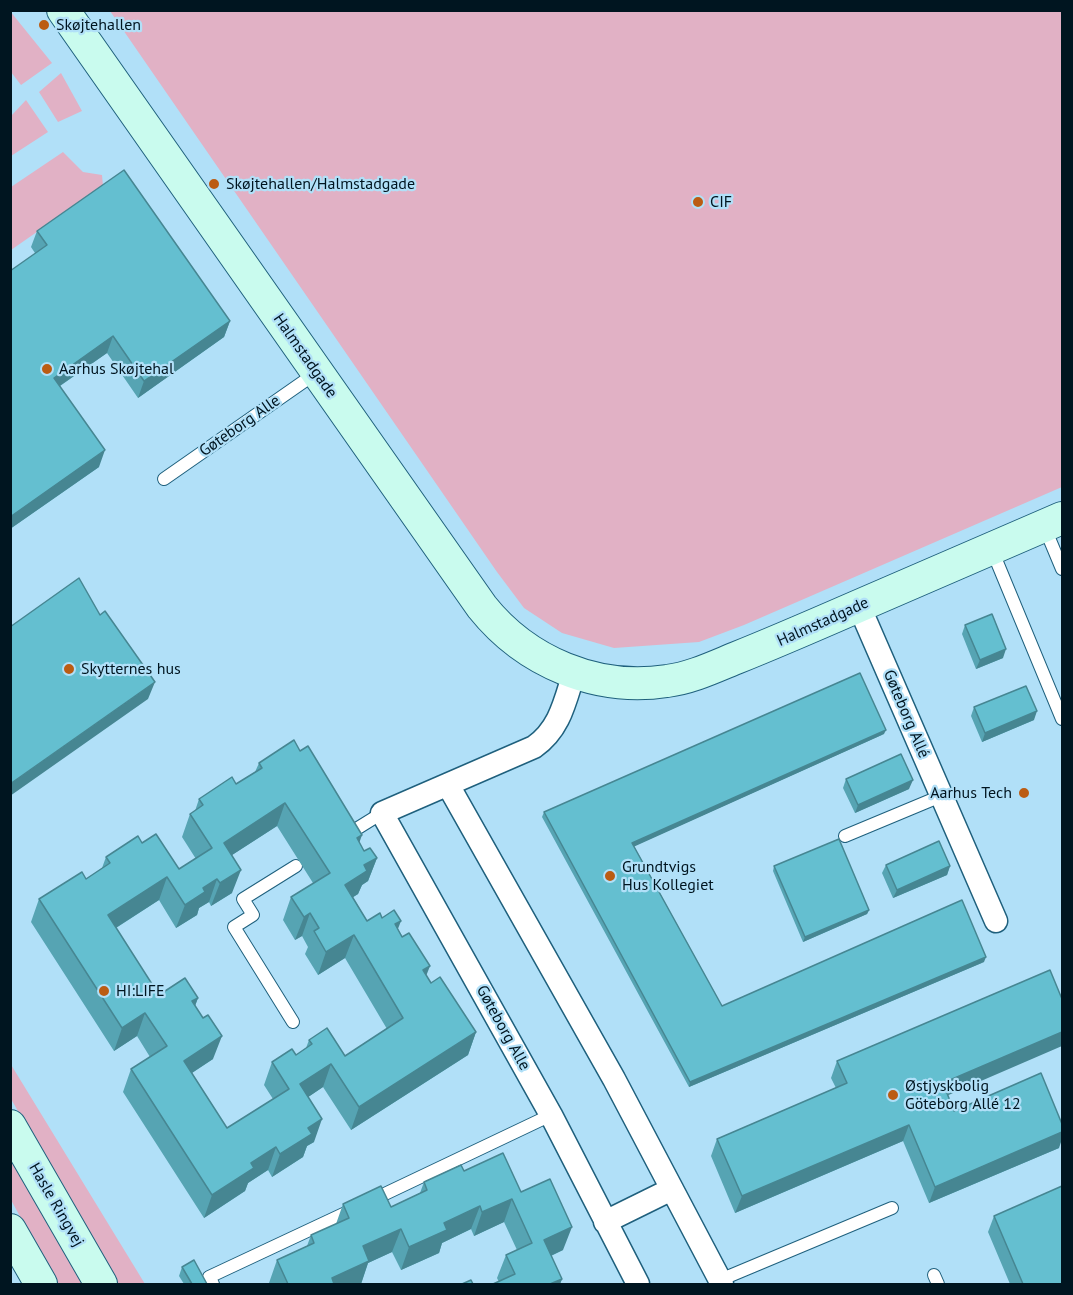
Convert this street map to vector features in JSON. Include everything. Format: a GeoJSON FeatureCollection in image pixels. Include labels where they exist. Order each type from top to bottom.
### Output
{"type":"FeatureCollection","features":[{"type":"Feature","properties":{"kind":"street","name":"Halmstadgade"},"geometry":{"type":"LineString","coordinates":[[63,10],[316,373],[496,625],[535,654],[574,673],[614,682],[666,682],[685,678],[1053,522]]}},
{"type":"Feature","properties":{"kind":"street","name":"Gøteborg Allé"},"geometry":{"type":"LineString","coordinates":[[859,606],[996,921]]}},
{"type":"Feature","properties":{"kind":"street"},"geometry":{"type":"LineString","coordinates":[[382,813],[534,747],[547,738],[557,723],[574,673]]}},
{"type":"Feature","properties":{"kind":"street"},"geometry":{"type":"LineString","coordinates":[[448,785],[614,1079],[721,1282]]}},
{"type":"Feature","properties":{"kind":"street","name":"Gøteborg Alle"},"geometry":{"type":"LineString","coordinates":[[382,813],[550,1115],[638,1284]]}},
{"type":"Feature","properties":{"kind":"street","name":"Hasle Ringvej"},"geometry":{"type":"LineString","coordinates":[[10,1126],[101,1284]]}},
{"type":"Feature","properties":{"kind":"street"},"geometry":{"type":"LineString","coordinates":[[605,1222],[672,1189]]}},
{"type":"Feature","properties":{"kind":"street"},"geometry":{"type":"LineString","coordinates":[[10,1230],[41,1284]]}},
{"type":"Feature","properties":{"kind":"lane","name":"Gøteborg Alle"},"geometry":{"type":"LineString","coordinates":[[164,479],[316,373]]}},
{"type":"Feature","properties":{"kind":"lane"},"geometry":{"type":"LineString","coordinates":[[1053,522],[1062,569]]}},
{"type":"Feature","properties":{"kind":"lane"},"geometry":{"type":"LineString","coordinates":[[991,549],[1062,719]]}},
{"type":"Feature","properties":{"kind":"lane"},"geometry":{"type":"LineString","coordinates":[[845,836],[941,796]]}},
{"type":"Feature","properties":{"kind":"lane"},"geometry":{"type":"LineString","coordinates":[[345,836],[382,813]]}},
{"type":"Feature","properties":{"kind":"lane"},"geometry":{"type":"LineString","coordinates":[[293,1022],[234,927],[253,915],[243,899],[296,866]]}},
{"type":"Feature","properties":{"kind":"lane"},"geometry":{"type":"LineString","coordinates":[[213,1284],[209,1277],[550,1115]]}},
{"type":"Feature","properties":{"kind":"lane"},"geometry":{"type":"LineString","coordinates":[[721,1282],[892,1208]]}},
{"type":"Feature","properties":{"kind":"shaded area"},"geometry":{"type":"Polygon","coordinates":[[[10,11],[52,63],[21,85],[11,72],[10,11]]]}},
{"type":"Feature","properties":{"kind":"shaded area","name":"CIF"},"geometry":{"type":"Polygon","coordinates":[[[110,11],[1062,11],[1062,487],[744,625],[699,642],[614,648],[562,633],[524,608],[497,572],[110,11]]]}},
{"type":"Feature","properties":{"kind":"shaded area"},"geometry":{"type":"Polygon","coordinates":[[[61,73],[82,111],[58,122],[39,92],[61,73]]]}},
{"type":"Feature","properties":{"kind":"shaded area"},"geometry":{"type":"Polygon","coordinates":[[[26,100],[48,132],[11,156],[11,116],[26,100]]]}},
{"type":"Feature","properties":{"kind":"shaded area"},"geometry":{"type":"Polygon","coordinates":[[[63,152],[83,172],[102,175],[103,186],[11,250],[11,187],[63,152]]]}},
{"type":"Feature","properties":{"kind":"shaded area"},"geometry":{"type":"Polygon","coordinates":[[[10,1063],[145,1284],[118,1284],[11,1099],[10,1063]]]}},
{"type":"Feature","properties":{"kind":"shaded area"},"geometry":{"type":"Polygon","coordinates":[[[10,1157],[83,1284],[57,1284],[11,1200],[10,1157]]]}},
{"type":"Feature","properties":{"kind":"building","name":"Aarhus Skøjtehal"},"geometry":{"type":"Polygon","coordinates":[[[124,170],[230,321],[144,381],[113,336],[54,378],[105,450],[10,517],[10,271],[47,245],[37,231],[124,170]]]}},
{"type":"Feature","properties":{"kind":"building","name":"Skytternes hus"},"geometry":{"type":"Polygon","coordinates":[[[79,578],[100,615],[105,611],[155,682],[10,784],[10,627],[79,578]]]}},
{"type":"Feature","properties":{"kind":"building"},"geometry":{"type":"Polygon","coordinates":[[[992,614],[1006,649],[980,660],[965,625],[992,614]]]}},
{"type":"Feature","properties":{"kind":"building","name":"Grundtvigs Hus Kollegiet"},"geometry":{"type":"Polygon","coordinates":[[[860,673],[886,730],[632,843],[722,1006],[962,900],[986,957],[690,1082],[544,812],[860,673]]]}},
{"type":"Feature","properties":{"kind":"building"},"geometry":{"type":"Polygon","coordinates":[[[1026,686],[1037,711],[985,733],[974,707],[1026,686]]]}},
{"type":"Feature","properties":{"kind":"building","name":"HI:LIFE"},"geometry":{"type":"Polygon","coordinates":[[[294,740],[300,751],[308,746],[362,835],[357,838],[364,851],[370,848],[377,858],[364,865],[367,871],[345,885],[367,921],[380,913],[382,918],[394,910],[401,921],[395,924],[402,937],[409,933],[430,966],[423,970],[431,983],[440,977],[476,1032],[359,1107],[331,1064],[300,1084],[322,1119],[308,1128],[312,1134],[280,1154],[276,1147],[251,1163],[254,1168],[212,1195],[131,1069],[167,1046],[145,1013],[122,1028],[39,899],[82,872],[86,879],[110,863],[106,857],[138,836],[142,843],[156,834],[179,869],[212,848],[190,814],[203,805],[199,799],[232,777],[236,784],[262,768],[259,763],[294,740]],[[285,803],[224,843],[241,870],[220,883],[217,879],[203,888],[205,892],[185,905],[167,877],[108,915],[159,995],[185,978],[198,998],[192,1001],[203,1018],[208,1015],[222,1036],[184,1061],[227,1128],[289,1089],[272,1062],[292,1049],[296,1055],[312,1044],[309,1040],[327,1028],[345,1056],[403,1018],[354,935],[326,952],[314,931],[319,928],[310,913],[304,917],[291,897],[330,873],[285,803]]]}},
{"type":"Feature","properties":{"kind":"building"},"geometry":{"type":"Polygon","coordinates":[[[901,754],[913,780],[858,805],[846,779],[901,754]]]}},
{"type":"Feature","properties":{"kind":"building"},"geometry":{"type":"Polygon","coordinates":[[[839,839],[869,910],[805,937],[774,866],[839,839]]]}},
{"type":"Feature","properties":{"kind":"building"},"geometry":{"type":"Polygon","coordinates":[[[939,841],[950,866],[897,890],[886,865],[939,841]]]}},
{"type":"Feature","properties":{"kind":"building","name":"Østjyskbolig Göteborg Allé 12"},"geometry":{"type":"Polygon","coordinates":[[[1050,970],[1062,999],[1062,1032],[943,1083],[954,1111],[1041,1073],[1062,1124],[1062,1132],[935,1187],[909,1125],[742,1196],[717,1139],[847,1083],[837,1061],[1050,970]]]}},
{"type":"Feature","properties":{"kind":"building"},"geometry":{"type":"Polygon","coordinates":[[[503,1153],[521,1192],[550,1179],[572,1227],[544,1240],[562,1279],[550,1284],[493,1284],[515,1274],[506,1255],[532,1243],[512,1199],[482,1212],[480,1206],[444,1223],[447,1230],[409,1247],[401,1229],[363,1246],[369,1261],[332,1278],[334,1284],[288,1284],[277,1260],[314,1243],[311,1235],[349,1218],[343,1204],[381,1186],[391,1207],[427,1190],[424,1182],[461,1165],[464,1171],[503,1153]]]}},
{"type":"Feature","properties":{"kind":"building"},"geometry":{"type":"Polygon","coordinates":[[[1062,1186],[1062,1284],[1023,1284],[994,1216],[1062,1186]]]}},
{"type":"Feature","properties":{"kind":"building"},"geometry":{"type":"Polygon","coordinates":[[[194,1260],[207,1284],[192,1284],[182,1267],[194,1260]]]}},
{"type":"Feature","properties":{"kind":"place","name":"Skøjtehallen"},"geometry":{"type":"Point","coordinates":[44,25]}},
{"type":"Feature","properties":{"kind":"place","name":"Skøjtehallen/Halmstadgade"},"geometry":{"type":"Point","coordinates":[214,184]}},
{"type":"Feature","properties":{"kind":"place","name":"CIF"},"geometry":{"type":"Point","coordinates":[698,202]}},
{"type":"Feature","properties":{"kind":"place","name":"Aarhus Skøjtehal"},"geometry":{"type":"Point","coordinates":[47,369]}},
{"type":"Feature","properties":{"kind":"place","name":"Skytternes hus"},"geometry":{"type":"Point","coordinates":[69,669]}},
{"type":"Feature","properties":{"kind":"place","name":"Aarhus Tech"},"geometry":{"type":"Point","coordinates":[1024,793]}},
{"type":"Feature","properties":{"kind":"place","name":"Grundtvigs Hus Kollegiet"},"geometry":{"type":"Point","coordinates":[610,876]}},
{"type":"Feature","properties":{"kind":"place","name":"HI:LIFE"},"geometry":{"type":"Point","coordinates":[104,991]}},
{"type":"Feature","properties":{"kind":"place","name":"Østjyskbolig Göteborg Allé 12"},"geometry":{"type":"Point","coordinates":[893,1095]}}]}
